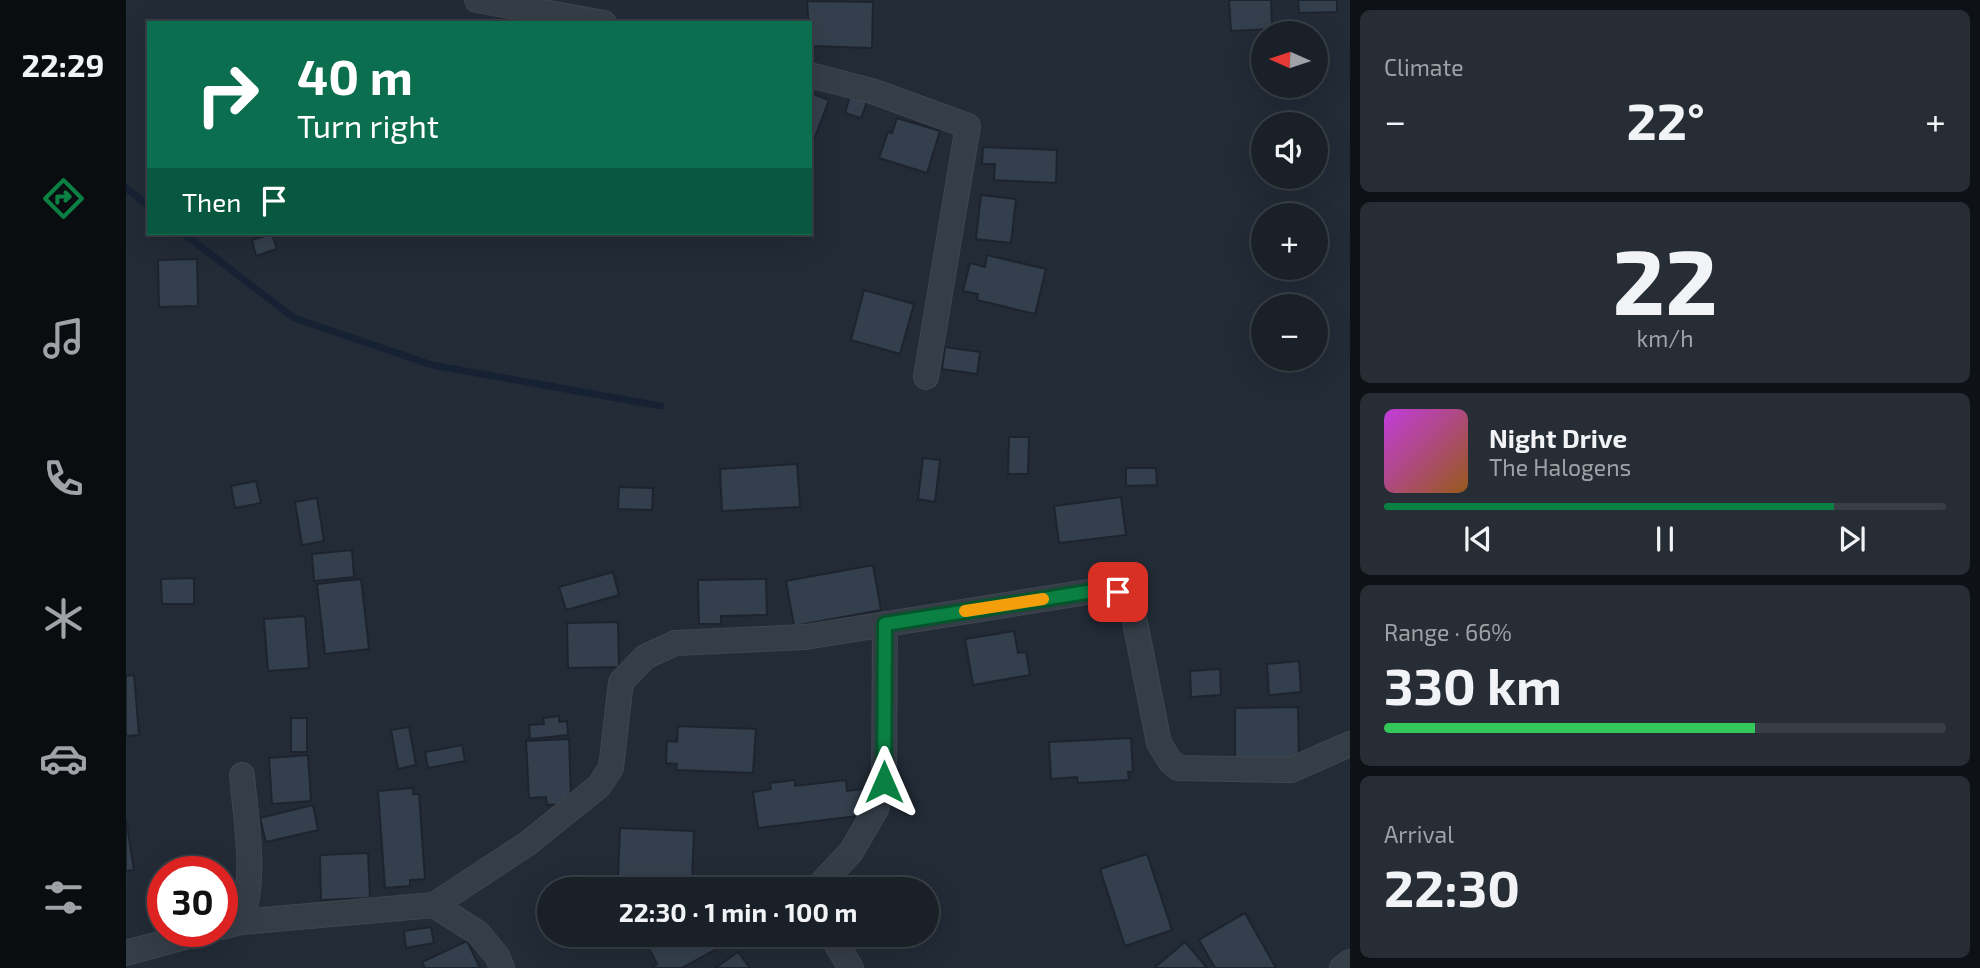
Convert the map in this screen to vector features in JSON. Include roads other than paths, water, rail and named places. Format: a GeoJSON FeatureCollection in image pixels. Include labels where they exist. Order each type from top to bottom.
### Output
{"type":"FeatureCollection","features":[{"type":"Feature","properties":{"kind":"street"},"geometry":{"type":"LineString","coordinates":[[477,0],[553,6],[598,21]]}},
{"type":"Feature","properties":{"kind":"street"},"geometry":{"type":"LineString","coordinates":[[812,76],[872,91],[968,127],[926,377]]}},
{"type":"Feature","properties":{"kind":"street"},"geometry":{"type":"LineString","coordinates":[[238,923],[434,905],[527,844],[599,786],[611,768],[621,682],[645,657],[674,643],[805,637],[1100,590],[1118,592],[1131,602],[1159,743],[1170,761],[1178,768],[1291,770],[1350,744]]}},
{"type":"Feature","properties":{"kind":"street"},"geometry":{"type":"LineString","coordinates":[[827,877],[851,852],[876,809],[884,782],[885,624]]}},
{"type":"Feature","properties":{"kind":"street"},"geometry":{"type":"LineString","coordinates":[[238,914],[248,900],[248,846],[242,775]]}},
{"type":"Feature","properties":{"kind":"street"},"geometry":{"type":"LineString","coordinates":[[434,905],[478,933],[498,956],[502,968]]}},
{"type":"Feature","properties":{"kind":"street"},"geometry":{"type":"LineString","coordinates":[[126,953],[148,947]]}},
{"type":"Feature","properties":{"kind":"street"},"geometry":{"type":"LineString","coordinates":[[838,947],[851,968]]}},
{"type":"Feature","properties":{"kind":"street"},"geometry":{"type":"LineString","coordinates":[[1342,968],[1350,962]]}},
{"type":"Feature","properties":{"kind":"waterway"},"geometry":{"type":"LineString","coordinates":[[126,188],[147,204]]}},
{"type":"Feature","properties":{"kind":"waterway"},"geometry":{"type":"LineString","coordinates":[[186,235],[294,318],[432,365],[661,406]]}}]}
